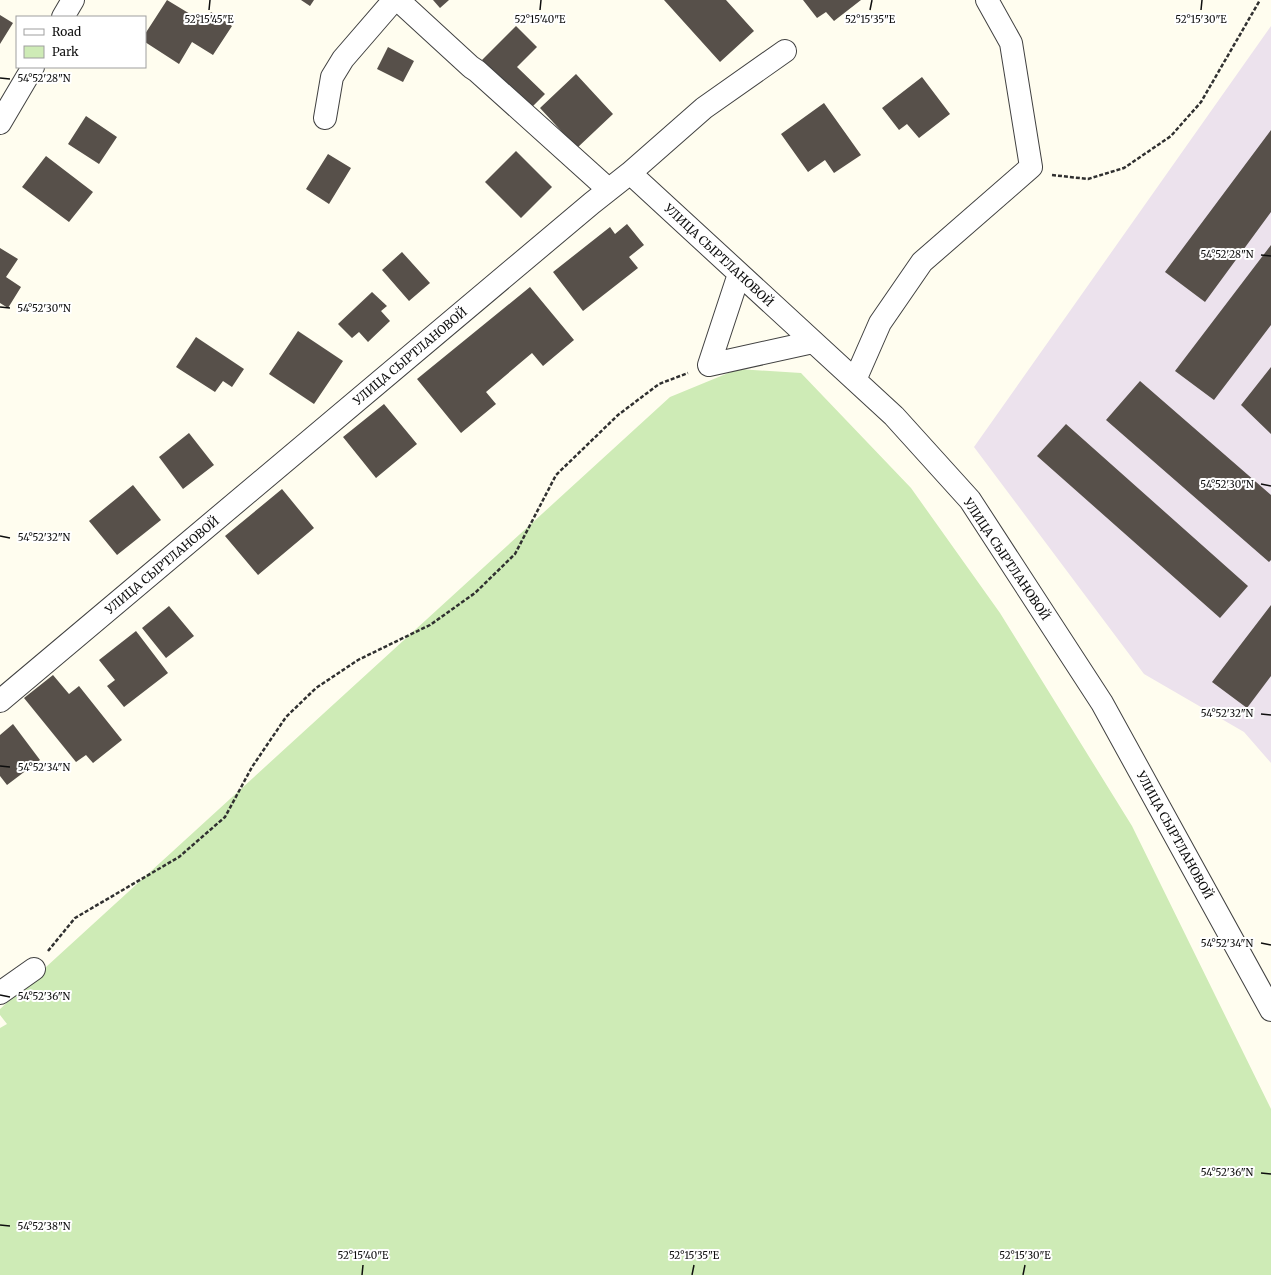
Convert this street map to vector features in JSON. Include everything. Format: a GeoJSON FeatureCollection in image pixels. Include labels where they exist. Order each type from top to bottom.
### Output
{"type":"FeatureCollection","features":[{"type":"Feature","properties":{"kind":"street"},"geometry":{"type":"LineString","coordinates":[[64,16],[73,0]]}},
{"type":"Feature","properties":{"kind":"street"},"geometry":{"type":"LineString","coordinates":[[325,118],[332,77],[343,60],[394,0]]}},
{"type":"Feature","properties":{"kind":"street"},"geometry":{"type":"LineString","coordinates":[[398,0],[608,189]]}},
{"type":"Feature","properties":{"kind":"street"},"geometry":{"type":"LineString","coordinates":[[854,380],[880,323],[922,262],[1031,167],[1011,43],[987,0]]}},
{"type":"Feature","properties":{"kind":"street"},"geometry":{"type":"LineString","coordinates":[[630,173],[704,108],[785,51]]}},
{"type":"Feature","properties":{"kind":"street"},"geometry":{"type":"LineString","coordinates":[[0,123],[33,68]]}},
{"type":"Feature","properties":{"kind":"street","name":"УЛИЦА СЫРТЛАНОВОЙ"},"geometry":{"type":"LineString","coordinates":[[0,701],[608,189],[630,173],[894,416],[970,500],[1102,703],[1271,1010]]}},
{"type":"Feature","properties":{"kind":"street"},"geometry":{"type":"LineString","coordinates":[[709,365],[739,274]]}},
{"type":"Feature","properties":{"kind":"street"},"geometry":{"type":"LineString","coordinates":[[709,365],[813,342]]}},
{"type":"Feature","properties":{"kind":"street"},"geometry":{"type":"LineString","coordinates":[[0,993],[34,969]]}},
{"type":"Feature","properties":{"kind":"path"},"geometry":{"type":"LineString","coordinates":[[1031,167],[1057,177],[1088,179],[1124,168],[1171,136],[1201,102],[1260,0]]}},
{"type":"Feature","properties":{"kind":"path"},"geometry":{"type":"LineString","coordinates":[[34,969],[75,918],[179,857],[225,817],[252,767],[286,717],[316,688],[358,660],[430,625],[475,594],[515,554],[556,475],[618,415],[659,384],[709,365]]}},
{"type":"Feature","properties":{"kind":"shaded area"},"geometry":{"type":"Polygon","coordinates":[[[1271,26],[1271,763],[1244,732],[1144,674],[974,447],[1271,26]]]}},
{"type":"Feature","properties":{"kind":"green space"},"geometry":{"type":"Polygon","coordinates":[[[738,369],[801,373],[911,488],[1000,613],[1132,826],[1271,1109],[1271,1275],[0,1275],[0,1028],[7,1024],[0,1015],[0,1009],[670,397],[738,369]]]}},
{"type":"Feature","properties":{"kind":"building"},"geometry":{"type":"Polygon","coordinates":[[[167,0],[205,23],[211,12],[232,26],[213,55],[192,42],[179,64],[146,43],[146,32],[167,0]]]}},
{"type":"Feature","properties":{"kind":"building"},"geometry":{"type":"Polygon","coordinates":[[[301,0],[314,0],[310,6],[301,0]]]}},
{"type":"Feature","properties":{"kind":"building"},"geometry":{"type":"Polygon","coordinates":[[[433,0],[449,0],[440,8],[433,0]]]}},
{"type":"Feature","properties":{"kind":"building"},"geometry":{"type":"Polygon","coordinates":[[[664,0],[726,0],[754,31],[720,62],[664,0]]]}},
{"type":"Feature","properties":{"kind":"building"},"geometry":{"type":"Polygon","coordinates":[[[803,0],[861,0],[834,21],[826,12],[817,18],[803,0]]]}},
{"type":"Feature","properties":{"kind":"building"},"geometry":{"type":"Polygon","coordinates":[[[0,15],[13,23],[0,44],[0,15]]]}},
{"type":"Feature","properties":{"kind":"building"},"geometry":{"type":"Polygon","coordinates":[[[516,26],[537,47],[517,67],[545,94],[530,109],[482,60],[516,26]]]}},
{"type":"Feature","properties":{"kind":"building"},"geometry":{"type":"Polygon","coordinates":[[[388,47],[414,61],[403,82],[377,69],[388,47]]]}},
{"type":"Feature","properties":{"kind":"building"},"geometry":{"type":"Polygon","coordinates":[[[576,74],[613,114],[577,148],[540,108],[576,74]]]}},
{"type":"Feature","properties":{"kind":"building"},"geometry":{"type":"Polygon","coordinates":[[[922,77],[950,114],[919,138],[907,124],[899,130],[882,108],[922,77]]]}},
{"type":"Feature","properties":{"kind":"building"},"geometry":{"type":"Polygon","coordinates":[[[824,103],[861,155],[834,173],[825,160],[808,172],[781,134],[824,103]]]}},
{"type":"Feature","properties":{"kind":"building"},"geometry":{"type":"Polygon","coordinates":[[[86,116],[117,137],[99,164],[68,144],[86,116]]]}},
{"type":"Feature","properties":{"kind":"building"},"geometry":{"type":"Polygon","coordinates":[[[1271,130],[1271,212],[1205,302],[1165,272],[1271,130]]]}},
{"type":"Feature","properties":{"kind":"building"},"geometry":{"type":"Polygon","coordinates":[[[516,151],[552,187],[521,218],[485,182],[516,151]]]}},
{"type":"Feature","properties":{"kind":"building"},"geometry":{"type":"Polygon","coordinates":[[[328,154],[351,168],[329,204],[306,189],[328,154]]]}},
{"type":"Feature","properties":{"kind":"building"},"geometry":{"type":"Polygon","coordinates":[[[46,156],[93,192],[69,222],[22,187],[46,156]]]}},
{"type":"Feature","properties":{"kind":"building"},"geometry":{"type":"Polygon","coordinates":[[[627,224],[644,245],[629,257],[638,268],[583,311],[553,272],[610,227],[615,234],[627,224]]]}},
{"type":"Feature","properties":{"kind":"building"},"geometry":{"type":"Polygon","coordinates":[[[1271,245],[1271,325],[1214,400],[1175,371],[1271,245]]]}},
{"type":"Feature","properties":{"kind":"building"},"geometry":{"type":"Polygon","coordinates":[[[0,248],[18,259],[6,277],[21,287],[8,308],[0,303],[0,248]]]}},
{"type":"Feature","properties":{"kind":"building"},"geometry":{"type":"Polygon","coordinates":[[[402,252],[430,283],[409,301],[382,270],[402,252]]]}},
{"type":"Feature","properties":{"kind":"building"},"geometry":{"type":"Polygon","coordinates":[[[530,287],[574,340],[543,366],[532,353],[486,392],[496,404],[461,433],[417,379],[530,287]]]}},
{"type":"Feature","properties":{"kind":"building"},"geometry":{"type":"Polygon","coordinates":[[[372,292],[387,306],[381,311],[390,321],[368,342],[359,332],[352,338],[338,324],[372,292]]]}},
{"type":"Feature","properties":{"kind":"building"},"geometry":{"type":"Polygon","coordinates":[[[298,331],[343,361],[314,404],[269,374],[298,331]]]}},
{"type":"Feature","properties":{"kind":"building"},"geometry":{"type":"Polygon","coordinates":[[[196,337],[244,369],[232,387],[223,381],[215,392],[176,367],[196,337]]]}},
{"type":"Feature","properties":{"kind":"building"},"geometry":{"type":"Polygon","coordinates":[[[1271,367],[1271,434],[1241,405],[1271,367]]]}},
{"type":"Feature","properties":{"kind":"building"},"geometry":{"type":"Polygon","coordinates":[[[1140,381],[1271,495],[1271,560],[1269,562],[1106,420],[1140,381]]]}},
{"type":"Feature","properties":{"kind":"building"},"geometry":{"type":"Polygon","coordinates":[[[384,404],[417,444],[376,478],[343,437],[384,404]]]}},
{"type":"Feature","properties":{"kind":"building"},"geometry":{"type":"Polygon","coordinates":[[[1066,424],[1248,586],[1220,618],[1037,456],[1066,424]]]}},
{"type":"Feature","properties":{"kind":"building"},"geometry":{"type":"Polygon","coordinates":[[[189,433],[214,465],[183,489],[159,457],[189,433]]]}},
{"type":"Feature","properties":{"kind":"building"},"geometry":{"type":"Polygon","coordinates":[[[133,485],[161,520],[117,555],[89,521],[133,485]]]}},
{"type":"Feature","properties":{"kind":"building"},"geometry":{"type":"Polygon","coordinates":[[[282,489],[314,528],[258,575],[225,536],[282,489]]]}},
{"type":"Feature","properties":{"kind":"building"},"geometry":{"type":"Polygon","coordinates":[[[1271,605],[1271,676],[1247,708],[1212,682],[1271,605]]]}},
{"type":"Feature","properties":{"kind":"building"},"geometry":{"type":"Polygon","coordinates":[[[169,606],[194,636],[166,658],[142,628],[169,606]]]}},
{"type":"Feature","properties":{"kind":"building"},"geometry":{"type":"Polygon","coordinates":[[[136,631],[168,673],[124,707],[107,686],[115,680],[99,660],[136,631]]]}},
{"type":"Feature","properties":{"kind":"building"},"geometry":{"type":"Polygon","coordinates":[[[53,675],[69,694],[79,686],[122,740],[93,763],[86,755],[76,762],[24,698],[53,675]]]}},
{"type":"Feature","properties":{"kind":"building"},"geometry":{"type":"Polygon","coordinates":[[[13,724],[40,760],[7,785],[0,776],[0,735],[13,724]]]}}]}
